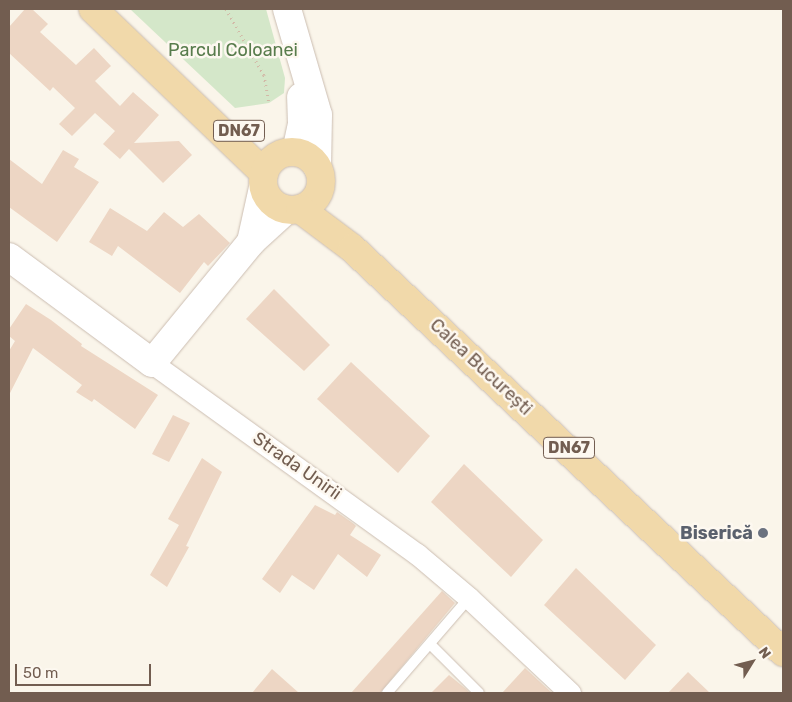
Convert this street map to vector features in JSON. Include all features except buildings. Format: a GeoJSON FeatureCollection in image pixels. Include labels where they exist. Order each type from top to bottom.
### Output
{"type":"FeatureCollection","features":[{"type":"Feature","properties":{"kind":"main road","name":"Calea București"},"geometry":{"type":"LineString","coordinates":[[93,9],[199,108],[290,170],[352,248],[783,652]]}},
{"type":"Feature","properties":{"kind":"main road"},"geometry":{"type":"LineString","coordinates":[[152,363],[251,242],[318,115],[287,9]]}},
{"type":"Feature","properties":{"kind":"main road","name":"Calea București"},"geometry":{"type":"LineString","coordinates":[[290,170],[272,202],[293,210],[352,248]]}},
{"type":"Feature","properties":{"kind":"main road"},"geometry":{"type":"LineString","coordinates":[[251,242],[293,210],[310,205],[290,170]]}},
{"type":"Feature","properties":{"kind":"main road","name":"Strada Unirii"},"geometry":{"type":"LineString","coordinates":[[9,257],[152,363]]}},
{"type":"Feature","properties":{"kind":"street","name":"Strada Unirii"},"geometry":{"type":"LineString","coordinates":[[152,363],[368,516],[469,598],[570,693]]}},
{"type":"Feature","properties":{"kind":"lane"},"geometry":{"type":"LineString","coordinates":[[387,693],[469,598]]}},
{"type":"Feature","properties":{"kind":"lane"},"geometry":{"type":"LineString","coordinates":[[430,644],[479,693]]}},
{"type":"Feature","properties":{"kind":"path"},"geometry":{"type":"LineString","coordinates":[[226,9],[264,75],[269,103]]}},
{"type":"Feature","properties":{"kind":"green space","name":"Parcul Coloanei"},"geometry":{"type":"Polygon","coordinates":[[[130,9],[266,9],[285,78],[284,93],[269,103],[235,108],[130,9]]]}},
{"type":"Feature","properties":{"kind":"place","name":"Biserică"},"geometry":{"type":"Point","coordinates":[763,533]}}]}
